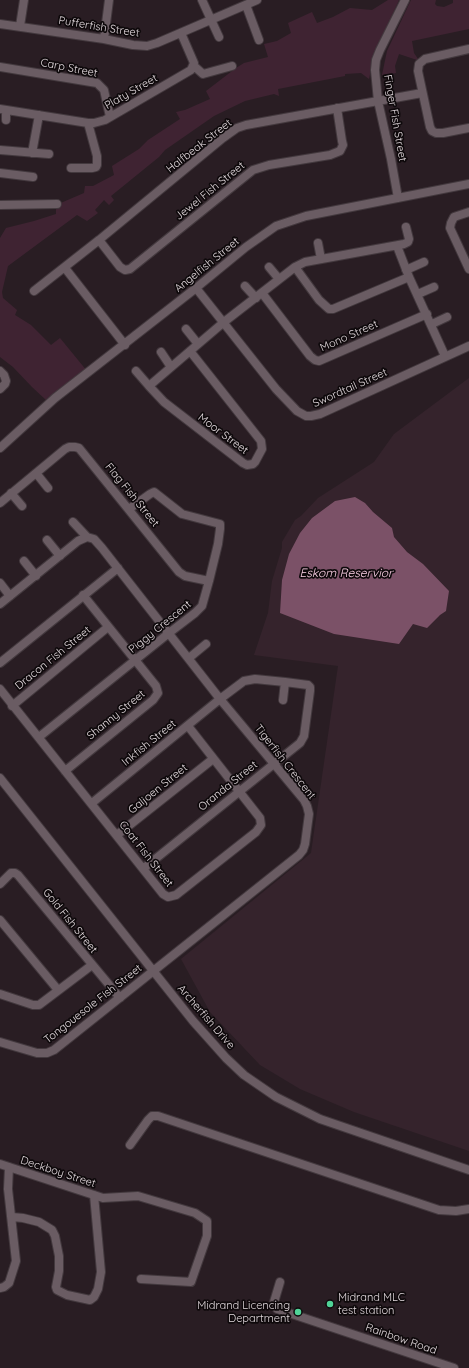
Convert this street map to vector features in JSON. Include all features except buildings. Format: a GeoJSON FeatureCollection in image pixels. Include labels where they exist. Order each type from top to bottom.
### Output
{"type":"FeatureCollection","features":[{"type":"Feature","properties":{"kind":"street"},"geometry":{"type":"LineString","coordinates":[[20,26],[24,0]]}},
{"type":"Feature","properties":{"kind":"street"},"geometry":{"type":"LineString","coordinates":[[104,39],[109,0]]}},
{"type":"Feature","properties":{"kind":"street"},"geometry":{"type":"LineString","coordinates":[[202,0],[219,37]]}},
{"type":"Feature","properties":{"kind":"street","name":"Finger Fish Street"},"geometry":{"type":"LineString","coordinates":[[398,198],[378,101],[375,76],[376,60],[405,0]]}},
{"type":"Feature","properties":{"kind":"street"},"geometry":{"type":"LineString","coordinates":[[251,2],[259,40]]}},
{"type":"Feature","properties":{"kind":"street","name":"Pufferfish Street"},"geometry":{"type":"LineString","coordinates":[[0,24],[143,46],[157,43],[251,2]]}},
{"type":"Feature","properties":{"kind":"street"},"geometry":{"type":"LineString","coordinates":[[181,33],[193,60],[194,66],[203,74],[232,66]]}},
{"type":"Feature","properties":{"kind":"street"},"geometry":{"type":"LineString","coordinates":[[469,49],[425,59],[419,64],[418,71],[432,131],[443,134],[469,128]]}},
{"type":"Feature","properties":{"kind":"street","name":"Platy Street"},"geometry":{"type":"LineString","coordinates":[[6,120],[3,110],[88,123],[99,122],[189,71],[194,66]]}},
{"type":"Feature","properties":{"kind":"street","name":"Carp Street"},"geometry":{"type":"LineString","coordinates":[[0,67],[97,83],[104,90],[110,117]]}},
{"type":"Feature","properties":{"kind":"street","name":"Halfbeak Street"},"geometry":{"type":"LineString","coordinates":[[34,291],[65,268],[233,130],[246,125],[422,93]]}},
{"type":"Feature","properties":{"kind":"street","name":"Jewel Fish Street"},"geometry":{"type":"LineString","coordinates":[[99,240],[120,267],[125,270],[130,269],[253,170],[268,165],[330,155],[340,151],[342,141],[337,108]]}},
{"type":"Feature","properties":{"kind":"street"},"geometry":{"type":"LineString","coordinates":[[32,153],[39,115]]}},
{"type":"Feature","properties":{"kind":"street"},"geometry":{"type":"LineString","coordinates":[[71,168],[92,168],[98,165],[88,123]]}},
{"type":"Feature","properties":{"kind":"street"},"geometry":{"type":"LineString","coordinates":[[0,150],[49,154]]}},
{"type":"Feature","properties":{"kind":"street"},"geometry":{"type":"LineString","coordinates":[[0,173],[33,177]]}},
{"type":"Feature","properties":{"kind":"street","name":"Angelfish Street"},"geometry":{"type":"LineString","coordinates":[[0,448],[55,398],[125,345],[256,239],[281,224],[306,216],[469,184]]}},
{"type":"Feature","properties":{"kind":"street"},"geometry":{"type":"LineString","coordinates":[[0,205],[57,204]]}},
{"type":"Feature","properties":{"kind":"street"},"geometry":{"type":"LineString","coordinates":[[469,212],[454,217],[450,224],[451,230],[469,269]]}},
{"type":"Feature","properties":{"kind":"street"},"geometry":{"type":"LineString","coordinates":[[149,386],[224,322],[295,267],[305,262],[407,243],[410,237],[406,227]]}},
{"type":"Feature","properties":{"kind":"street"},"geometry":{"type":"LineString","coordinates":[[318,243],[321,259]]}},
{"type":"Feature","properties":{"kind":"street"},"geometry":{"type":"LineString","coordinates":[[397,246],[445,356]]}},
{"type":"Feature","properties":{"kind":"street"},"geometry":{"type":"LineString","coordinates":[[460,250],[469,248]]}},
{"type":"Feature","properties":{"kind":"street"},"geometry":{"type":"LineString","coordinates":[[295,267],[319,300],[329,309],[333,309],[408,273],[424,262]]}},
{"type":"Feature","properties":{"kind":"street"},"geometry":{"type":"LineString","coordinates":[[65,268],[125,345]]}},
{"type":"Feature","properties":{"kind":"street"},"geometry":{"type":"LineString","coordinates":[[269,268],[279,279]]}},
{"type":"Feature","properties":{"kind":"street"},"geometry":{"type":"LineString","coordinates":[[245,286],[259,295]]}},
{"type":"Feature","properties":{"kind":"street"},"geometry":{"type":"LineString","coordinates":[[418,294],[434,287]]}},
{"type":"Feature","properties":{"kind":"street","name":"Swordtail Street"},"geometry":{"type":"LineString","coordinates":[[196,288],[290,405],[306,416],[320,414],[469,346]]}},
{"type":"Feature","properties":{"kind":"street","name":"Mono Street"},"geometry":{"type":"LineString","coordinates":[[259,295],[313,359],[319,361],[427,314]]}},
{"type":"Feature","properties":{"kind":"street"},"geometry":{"type":"LineString","coordinates":[[432,324],[446,317]]}},
{"type":"Feature","properties":{"kind":"street"},"geometry":{"type":"LineString","coordinates":[[186,329],[198,344]]}},
{"type":"Feature","properties":{"kind":"street","name":"Moor Street"},"geometry":{"type":"LineString","coordinates":[[136,371],[164,402],[243,463],[249,465],[256,462],[262,449],[261,441],[190,351]]}},
{"type":"Feature","properties":{"kind":"street"},"geometry":{"type":"LineString","coordinates":[[161,352],[172,367]]}},
{"type":"Feature","properties":{"kind":"street"},"geometry":{"type":"LineString","coordinates":[[0,371],[4,375],[6,381],[0,389]]}},
{"type":"Feature","properties":{"kind":"street","name":"Flag Fish Street"},"geometry":{"type":"LineString","coordinates":[[0,503],[65,449],[76,446],[179,572],[185,576],[209,581]]}},
{"type":"Feature","properties":{"kind":"street"},"geometry":{"type":"LineString","coordinates":[[36,473],[48,488]]}},
{"type":"Feature","properties":{"kind":"street","name":"Piggy Crescent"},"geometry":{"type":"LineString","coordinates":[[39,738],[199,610],[209,581],[220,529],[219,524],[182,514],[154,492],[129,509]]}},
{"type":"Feature","properties":{"kind":"street"},"geometry":{"type":"LineString","coordinates":[[11,493],[22,506]]}},
{"type":"Feature","properties":{"kind":"street","name":"Tigerfish Crescent"},"geometry":{"type":"LineString","coordinates":[[73,522],[87,537],[90,537],[98,543],[307,806],[308,818],[303,850],[153,971]]}},
{"type":"Feature","properties":{"kind":"street"},"geometry":{"type":"LineString","coordinates":[[0,604],[78,541],[87,537]]}},
{"type":"Feature","properties":{"kind":"street"},"geometry":{"type":"LineString","coordinates":[[47,540],[60,556]]}},
{"type":"Feature","properties":{"kind":"street"},"geometry":{"type":"LineString","coordinates":[[24,561],[36,576]]}},
{"type":"Feature","properties":{"kind":"street"},"geometry":{"type":"LineString","coordinates":[[0,663],[83,594],[118,568]]}},
{"type":"Feature","properties":{"kind":"street"},"geometry":{"type":"LineString","coordinates":[[0,583],[10,596]]}},
{"type":"Feature","properties":{"kind":"street","name":"Shanny Street"},"geometry":{"type":"LineString","coordinates":[[66,771],[157,696],[156,686],[83,594]]}},
{"type":"Feature","properties":{"kind":"street","name":"Dracon Fish Street"},"geometry":{"type":"LineString","coordinates":[[12,706],[108,627]]}},
{"type":"Feature","properties":{"kind":"street"},"geometry":{"type":"LineString","coordinates":[[189,658],[206,644]]}},
{"type":"Feature","properties":{"kind":"street","name":"Oranda Street"},"geometry":{"type":"LineString","coordinates":[[144,868],[300,743],[303,738],[310,691],[310,687],[308,685],[250,679],[244,681],[220,698]]}},
{"type":"Feature","properties":{"kind":"street"},"geometry":{"type":"LineString","coordinates":[[283,700],[285,682]]}},
{"type":"Feature","properties":{"kind":"street","name":"Coat Fish Street"},"geometry":{"type":"LineString","coordinates":[[0,689],[12,706],[144,868],[164,896],[168,897],[174,897],[256,832],[260,828],[261,820],[188,726]]}},
{"type":"Feature","properties":{"kind":"street","name":"Inkfish Street"},"geometry":{"type":"LineString","coordinates":[[92,803],[188,726],[220,698]]}},
{"type":"Feature","properties":{"kind":"street","name":"Galjoen Street"},"geometry":{"type":"LineString","coordinates":[[117,836],[213,759]]}},
{"type":"Feature","properties":{"kind":"street","name":"Archerfish Drive"},"geometry":{"type":"LineString","coordinates":[[0,778],[193,1021],[226,1058],[244,1075],[267,1091],[320,1119],[469,1170]]}},
{"type":"Feature","properties":{"kind":"street","name":"Gold Fish Street"},"geometry":{"type":"LineString","coordinates":[[0,884],[11,873],[17,874],[120,998]]}},
{"type":"Feature","properties":{"kind":"street"},"geometry":{"type":"LineString","coordinates":[[0,920],[58,990]]}},
{"type":"Feature","properties":{"kind":"street"},"geometry":{"type":"LineString","coordinates":[[0,994],[36,1006],[41,1004],[92,965]]}},
{"type":"Feature","properties":{"kind":"street","name":"Tongouesole Fish Street"},"geometry":{"type":"LineString","coordinates":[[0,1042],[37,1053],[51,1051],[153,971]]}},
{"type":"Feature","properties":{"kind":"street"},"geometry":{"type":"LineString","coordinates":[[130,1145],[148,1120],[152,1116],[158,1116],[440,1210],[456,1211],[469,1209]]}},
{"type":"Feature","properties":{"kind":"street","name":"Deckboy Street"},"geometry":{"type":"LineString","coordinates":[[0,1164],[94,1196],[110,1199],[138,1196],[195,1213],[207,1221],[208,1236],[192,1282],[141,1279]]}},
{"type":"Feature","properties":{"kind":"street"},"geometry":{"type":"LineString","coordinates":[[0,1288],[9,1283],[16,1261],[8,1189],[9,1167]]}},
{"type":"Feature","properties":{"kind":"street"},"geometry":{"type":"LineString","coordinates":[[12,1217],[39,1222],[52,1230],[55,1236],[59,1256],[59,1271],[56,1286],[58,1290],[68,1295],[90,1300],[94,1297],[98,1289],[101,1272],[94,1196]]}},
{"type":"Feature","properties":{"kind":"street","name":"Rainbow Road"},"geometry":{"type":"LineString","coordinates":[[280,1282],[274,1302],[277,1309],[454,1368]]}},
{"type":"Feature","properties":{"kind":"shaded area"},"geometry":{"type":"Polygon","coordinates":[[[388,0],[399,0],[374,56],[369,79],[361,73],[345,74],[345,76],[278,89],[279,96],[274,94],[245,101],[214,116],[165,150],[159,157],[111,196],[114,200],[109,205],[104,200],[95,210],[98,213],[87,221],[77,215],[8,266],[2,292],[3,298],[17,310],[15,315],[31,325],[51,345],[60,338],[87,371],[46,400],[13,367],[0,357],[0,238],[6,228],[56,214],[56,205],[84,193],[85,186],[93,186],[114,175],[112,166],[139,149],[148,140],[180,119],[176,112],[185,110],[210,99],[206,91],[244,63],[268,57],[264,44],[277,41],[291,33],[288,23],[312,12],[317,23],[350,8],[372,10],[388,0]]]}},
{"type":"Feature","properties":{"kind":"shaded area"},"geometry":{"type":"Polygon","coordinates":[[[411,0],[436,0],[435,4],[437,6],[444,7],[453,3],[453,0],[469,0],[469,29],[412,41],[414,53],[418,59],[417,60],[399,54],[395,66],[396,73],[382,75],[387,51],[411,0]]]}},
{"type":"Feature","properties":{"kind":"shaded area"},"geometry":{"type":"Polygon","coordinates":[[[469,378],[469,1151],[354,1112],[300,1089],[260,1065],[210,1012],[181,959],[311,853],[338,666],[254,655],[268,613],[272,581],[282,548],[282,542],[295,520],[301,516],[318,498],[374,462],[394,434],[469,378]]]}},
{"type":"Feature","properties":{"kind":"water","name":"Eskom Reservior"},"geometry":{"type":"Polygon","coordinates":[[[355,497],[365,503],[392,528],[394,537],[407,552],[423,564],[449,591],[446,611],[427,628],[413,624],[399,644],[334,634],[280,613],[282,580],[289,554],[300,533],[312,518],[335,501],[355,497]]]}},
{"type":"Feature","properties":{"kind":"place","name":"Midrand MLC test station"},"geometry":{"type":"Point","coordinates":[330,1304]}},
{"type":"Feature","properties":{"kind":"place","name":"Midrand Licencing Department"},"geometry":{"type":"Point","coordinates":[298,1312]}}]}
